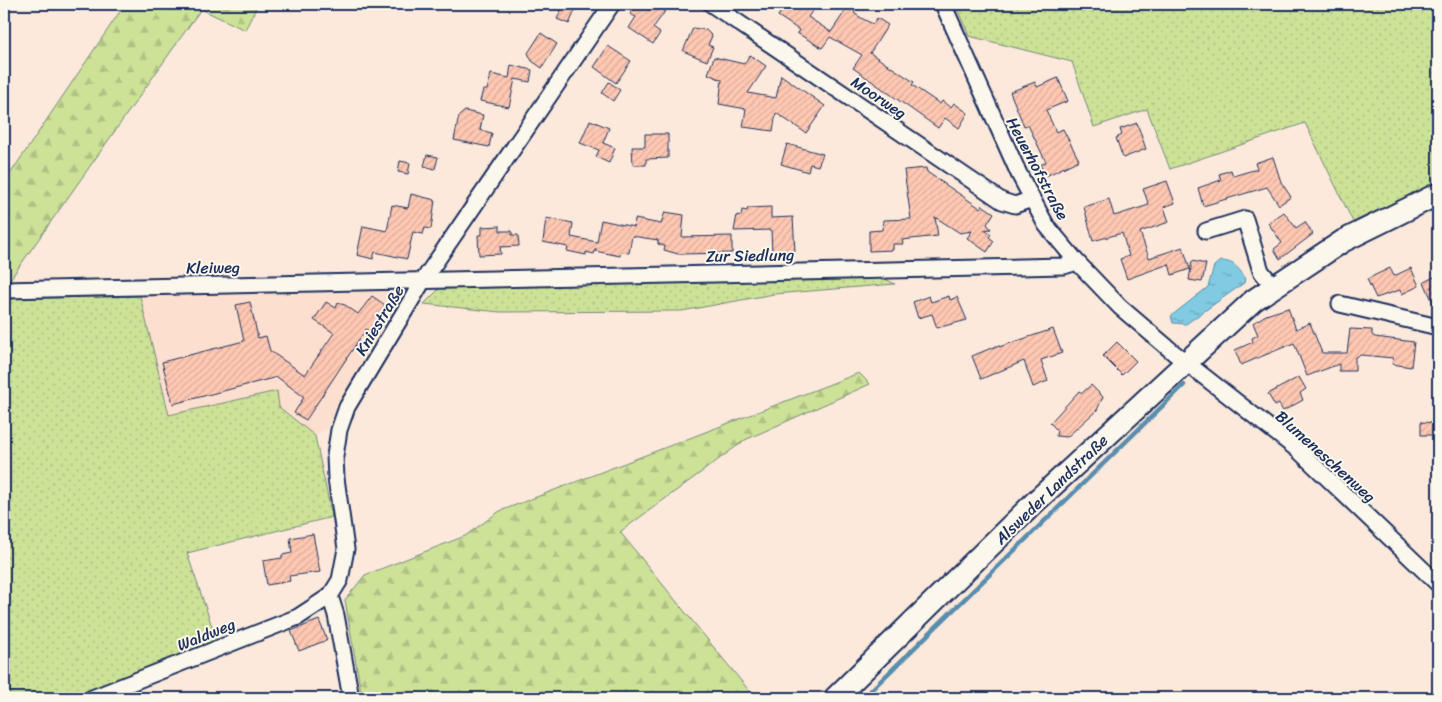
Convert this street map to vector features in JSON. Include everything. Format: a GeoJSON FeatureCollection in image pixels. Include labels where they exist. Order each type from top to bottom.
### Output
{"type":"FeatureCollection","features":[{"type":"Feature","properties":{"kind":"street","name":"Kniestraße"},"geometry":{"type":"LineString","coordinates":[[330,596],[340,580],[346,548],[336,478],[335,456],[339,430],[348,407],[424,279],[612,4]]}},
{"type":"Feature","properties":{"kind":"street","name":"Moorweg"},"geometry":{"type":"LineString","coordinates":[[711,4],[1002,201],[1015,205],[1032,199]]}},
{"type":"Feature","properties":{"kind":"street","name":"Heuerhofstraße"},"geometry":{"type":"LineString","coordinates":[[943,4],[1004,146],[1046,225],[1077,262],[1120,307],[1185,362]]}},
{"type":"Feature","properties":{"kind":"street","name":"Alsweder Landstraße"},"geometry":{"type":"LineString","coordinates":[[835,698],[1035,502],[1254,300],[1343,241],[1438,194]]}},
{"type":"Feature","properties":{"kind":"street"},"geometry":{"type":"LineString","coordinates":[[1206,231],[1245,219],[1261,271],[1273,286]]}},
{"type":"Feature","properties":{"kind":"street","name":"Zur Siedlung"},"geometry":{"type":"LineString","coordinates":[[424,279],[1064,266],[1077,262]]}},
{"type":"Feature","properties":{"kind":"street","name":"Kleiweg"},"geometry":{"type":"LineString","coordinates":[[4,290],[424,279]]}},
{"type":"Feature","properties":{"kind":"street"},"geometry":{"type":"LineString","coordinates":[[1340,304],[1438,327]]}},
{"type":"Feature","properties":{"kind":"street","name":"Blumeneschenweg"},"geometry":{"type":"LineString","coordinates":[[1185,362],[1298,450],[1438,584]]}},
{"type":"Feature","properties":{"kind":"street"},"geometry":{"type":"LineString","coordinates":[[330,596],[336,615],[351,698]]}},
{"type":"Feature","properties":{"kind":"street","name":"Waldweg"},"geometry":{"type":"LineString","coordinates":[[92,698],[298,617],[330,596]]}},
{"type":"Feature","properties":{"kind":"shaded area"},"geometry":{"type":"Polygon","coordinates":[[[383,288],[396,290],[402,301],[327,428],[315,436],[279,407],[276,391],[169,415],[140,296],[383,288]]]}},
{"type":"Feature","properties":{"kind":"green space"},"geometry":{"type":"Polygon","coordinates":[[[125,4],[258,4],[245,30],[201,9],[9,281],[4,281],[4,183],[125,4]]]}},
{"type":"Feature","properties":{"kind":"green space"},"geometry":{"type":"Polygon","coordinates":[[[955,4],[1438,4],[1438,182],[1353,222],[1305,123],[1170,169],[1147,109],[1094,127],[1072,62],[969,36],[955,4]]]}},
{"type":"Feature","properties":{"kind":"green space"},"geometry":{"type":"Polygon","coordinates":[[[883,278],[895,284],[774,294],[682,311],[500,312],[424,304],[439,289],[883,278]]]}},
{"type":"Feature","properties":{"kind":"green space"},"geometry":{"type":"Polygon","coordinates":[[[140,296],[169,415],[277,391],[279,407],[315,436],[332,517],[187,553],[217,641],[73,698],[4,698],[4,299],[140,296]]]}},
{"type":"Feature","properties":{"kind":"green space"},"geometry":{"type":"Polygon","coordinates":[[[859,373],[870,384],[745,440],[620,532],[755,698],[362,698],[345,600],[365,575],[465,536],[500,511],[859,373]]]}},
{"type":"Feature","properties":{"kind":"water"},"geometry":{"type":"Polygon","coordinates":[[[1220,261],[1232,263],[1245,278],[1244,283],[1186,324],[1173,323],[1171,316],[1208,287],[1214,266],[1220,261]]]}},
{"type":"Feature","properties":{"kind":"building"},"geometry":{"type":"Polygon","coordinates":[[[564,4],[578,4],[569,24],[557,19],[564,4]]]}},
{"type":"Feature","properties":{"kind":"building"},"geometry":{"type":"Polygon","coordinates":[[[637,4],[656,4],[666,10],[653,28],[660,33],[653,44],[629,28],[636,17],[630,14],[637,4]]]}},
{"type":"Feature","properties":{"kind":"building"},"geometry":{"type":"Polygon","coordinates":[[[786,4],[808,4],[807,6],[813,10],[808,17],[831,32],[850,4],[853,4],[855,14],[863,19],[873,24],[877,18],[888,25],[870,53],[914,82],[912,85],[940,104],[942,101],[951,107],[954,103],[968,113],[959,128],[945,118],[938,128],[853,68],[862,55],[830,37],[822,48],[797,33],[799,30],[778,16],[786,4]]]}},
{"type":"Feature","properties":{"kind":"building"},"geometry":{"type":"Polygon","coordinates":[[[693,28],[706,30],[712,36],[708,45],[713,47],[707,61],[683,51],[693,28]]]}},
{"type":"Feature","properties":{"kind":"building"},"geometry":{"type":"Polygon","coordinates":[[[541,33],[557,44],[542,68],[532,61],[528,53],[541,33]]]}},
{"type":"Feature","properties":{"kind":"building"},"geometry":{"type":"Polygon","coordinates":[[[608,46],[631,61],[616,83],[594,67],[608,46]]]}},
{"type":"Feature","properties":{"kind":"building"},"geometry":{"type":"Polygon","coordinates":[[[750,55],[766,66],[748,93],[776,98],[781,75],[825,106],[806,133],[776,113],[773,131],[743,127],[746,109],[719,104],[722,80],[708,74],[714,57],[744,64],[750,55]]]}},
{"type":"Feature","properties":{"kind":"building"},"geometry":{"type":"Polygon","coordinates":[[[511,65],[532,70],[530,82],[515,79],[509,107],[480,101],[483,90],[487,90],[491,74],[509,78],[511,65]]]}},
{"type":"Feature","properties":{"kind":"building"},"geometry":{"type":"Polygon","coordinates":[[[1058,78],[1068,101],[1046,110],[1056,132],[1063,129],[1079,160],[1046,176],[1040,165],[1046,162],[1028,125],[1024,126],[1010,92],[1035,82],[1037,87],[1058,78]]]}},
{"type":"Feature","properties":{"kind":"building"},"geometry":{"type":"Polygon","coordinates":[[[609,82],[620,90],[613,101],[602,93],[609,82]]]}},
{"type":"Feature","properties":{"kind":"building"},"geometry":{"type":"Polygon","coordinates":[[[465,111],[483,115],[480,130],[492,133],[489,147],[454,140],[459,116],[465,111]]]}},
{"type":"Feature","properties":{"kind":"building"},"geometry":{"type":"Polygon","coordinates":[[[590,120],[609,128],[603,143],[615,148],[609,163],[596,157],[599,150],[580,143],[590,120]]]}},
{"type":"Feature","properties":{"kind":"building"},"geometry":{"type":"Polygon","coordinates":[[[1137,123],[1146,149],[1123,158],[1116,138],[1122,135],[1120,129],[1137,123]]]}},
{"type":"Feature","properties":{"kind":"building"},"geometry":{"type":"Polygon","coordinates":[[[645,134],[668,134],[668,158],[646,159],[646,165],[633,165],[632,147],[645,147],[645,134]]]}},
{"type":"Feature","properties":{"kind":"building"},"geometry":{"type":"Polygon","coordinates":[[[787,144],[823,154],[818,166],[810,164],[808,172],[781,164],[787,144]]]}},
{"type":"Feature","properties":{"kind":"building"},"geometry":{"type":"Polygon","coordinates":[[[427,155],[438,157],[435,169],[424,166],[427,155]]]}},
{"type":"Feature","properties":{"kind":"building"},"geometry":{"type":"Polygon","coordinates":[[[1273,157],[1281,182],[1291,197],[1279,205],[1267,187],[1203,206],[1198,188],[1221,180],[1219,174],[1231,170],[1233,176],[1257,169],[1255,163],[1273,157]]]}},
{"type":"Feature","properties":{"kind":"building"},"geometry":{"type":"Polygon","coordinates":[[[400,161],[410,163],[408,174],[398,172],[400,161]]]}},
{"type":"Feature","properties":{"kind":"building"},"geometry":{"type":"Polygon","coordinates":[[[926,168],[927,172],[980,208],[982,205],[994,213],[987,224],[991,229],[984,230],[991,234],[989,237],[994,241],[987,252],[967,238],[972,231],[960,233],[935,217],[938,236],[902,240],[903,244],[893,244],[893,250],[869,251],[869,231],[882,230],[883,220],[911,219],[904,170],[926,168]]]}},
{"type":"Feature","properties":{"kind":"building"},"geometry":{"type":"Polygon","coordinates":[[[1167,181],[1175,203],[1164,207],[1169,222],[1140,232],[1149,258],[1183,247],[1190,269],[1172,275],[1169,264],[1127,279],[1120,259],[1129,256],[1122,233],[1093,241],[1084,207],[1109,199],[1114,216],[1149,205],[1143,189],[1167,181]]]}},
{"type":"Feature","properties":{"kind":"building"},"geometry":{"type":"Polygon","coordinates":[[[411,194],[435,200],[431,229],[425,228],[423,234],[413,232],[407,259],[375,252],[373,259],[357,255],[363,226],[387,231],[392,205],[408,208],[411,194]]]}},
{"type":"Feature","properties":{"kind":"building"},"geometry":{"type":"Polygon","coordinates":[[[771,207],[771,218],[793,217],[795,252],[772,252],[771,230],[734,231],[737,215],[741,216],[742,210],[747,211],[748,208],[771,207]]]}},
{"type":"Feature","properties":{"kind":"building"},"geometry":{"type":"Polygon","coordinates":[[[665,212],[684,215],[682,237],[732,236],[732,253],[678,254],[664,250],[665,246],[658,244],[658,240],[632,236],[629,253],[621,252],[620,256],[595,251],[594,254],[586,252],[586,255],[567,251],[568,247],[543,242],[546,218],[573,223],[571,237],[597,242],[601,220],[634,227],[635,219],[661,224],[665,212]]]}},
{"type":"Feature","properties":{"kind":"building"},"geometry":{"type":"Polygon","coordinates":[[[1284,212],[1296,228],[1305,222],[1313,234],[1280,259],[1274,249],[1282,243],[1268,223],[1284,212]]]}},
{"type":"Feature","properties":{"kind":"building"},"geometry":{"type":"Polygon","coordinates":[[[500,226],[500,231],[512,231],[512,235],[518,235],[519,246],[500,247],[501,254],[479,255],[478,235],[482,235],[482,227],[500,226]]]}},
{"type":"Feature","properties":{"kind":"building"},"geometry":{"type":"Polygon","coordinates":[[[1192,261],[1206,264],[1202,282],[1189,280],[1192,261]]]}},
{"type":"Feature","properties":{"kind":"building"},"geometry":{"type":"Polygon","coordinates":[[[1390,268],[1394,276],[1411,268],[1419,286],[1402,294],[1400,290],[1376,298],[1367,279],[1390,268]]]}},
{"type":"Feature","properties":{"kind":"building"},"geometry":{"type":"Polygon","coordinates":[[[1438,275],[1438,314],[1424,282],[1438,275]]]}},
{"type":"Feature","properties":{"kind":"building"},"geometry":{"type":"Polygon","coordinates":[[[372,296],[388,307],[370,332],[366,329],[306,420],[294,413],[304,397],[277,377],[173,404],[162,362],[244,341],[236,305],[250,302],[258,338],[266,336],[270,351],[305,375],[334,333],[314,320],[326,302],[336,308],[338,303],[345,305],[358,314],[372,296]]]}},
{"type":"Feature","properties":{"kind":"building"},"geometry":{"type":"Polygon","coordinates":[[[929,296],[931,302],[949,296],[950,300],[957,297],[967,320],[937,328],[932,314],[918,318],[913,302],[929,296]]]}},
{"type":"Feature","properties":{"kind":"building"},"geometry":{"type":"Polygon","coordinates":[[[1288,308],[1296,329],[1310,323],[1322,353],[1347,353],[1350,329],[1372,330],[1372,335],[1375,337],[1414,342],[1411,367],[1392,364],[1393,358],[1361,355],[1355,357],[1355,371],[1339,371],[1339,364],[1307,376],[1294,343],[1241,365],[1235,350],[1253,342],[1252,338],[1258,335],[1253,323],[1266,315],[1288,308]]]}},
{"type":"Feature","properties":{"kind":"building"},"geometry":{"type":"Polygon","coordinates":[[[1053,329],[1062,353],[1041,360],[1048,381],[1033,387],[1024,361],[981,379],[972,356],[999,345],[999,347],[1053,329]]]}},
{"type":"Feature","properties":{"kind":"building"},"geometry":{"type":"Polygon","coordinates":[[[1117,342],[1136,361],[1122,375],[1103,356],[1117,342]]]}},
{"type":"Feature","properties":{"kind":"building"},"geometry":{"type":"Polygon","coordinates":[[[1299,377],[1306,389],[1300,393],[1303,400],[1283,411],[1279,404],[1275,406],[1268,394],[1299,377]]]}},
{"type":"Feature","properties":{"kind":"building"},"geometry":{"type":"Polygon","coordinates":[[[1091,385],[1103,397],[1097,410],[1067,437],[1056,436],[1057,430],[1050,423],[1079,391],[1082,393],[1091,385]]]}},
{"type":"Feature","properties":{"kind":"building"},"geometry":{"type":"Polygon","coordinates":[[[1421,422],[1438,423],[1438,435],[1421,435],[1421,422]]]}},
{"type":"Feature","properties":{"kind":"building"},"geometry":{"type":"Polygon","coordinates":[[[313,534],[320,572],[289,576],[290,581],[267,585],[263,561],[282,558],[282,555],[292,553],[290,538],[313,534]]]}},
{"type":"Feature","properties":{"kind":"building"},"geometry":{"type":"Polygon","coordinates":[[[319,620],[327,640],[299,651],[291,631],[319,620]]]}},
{"type":"Feature","properties":{"kind":"waterway"},"geometry":{"type":"LineString","coordinates":[[863,698],[1184,385]]}}]}
